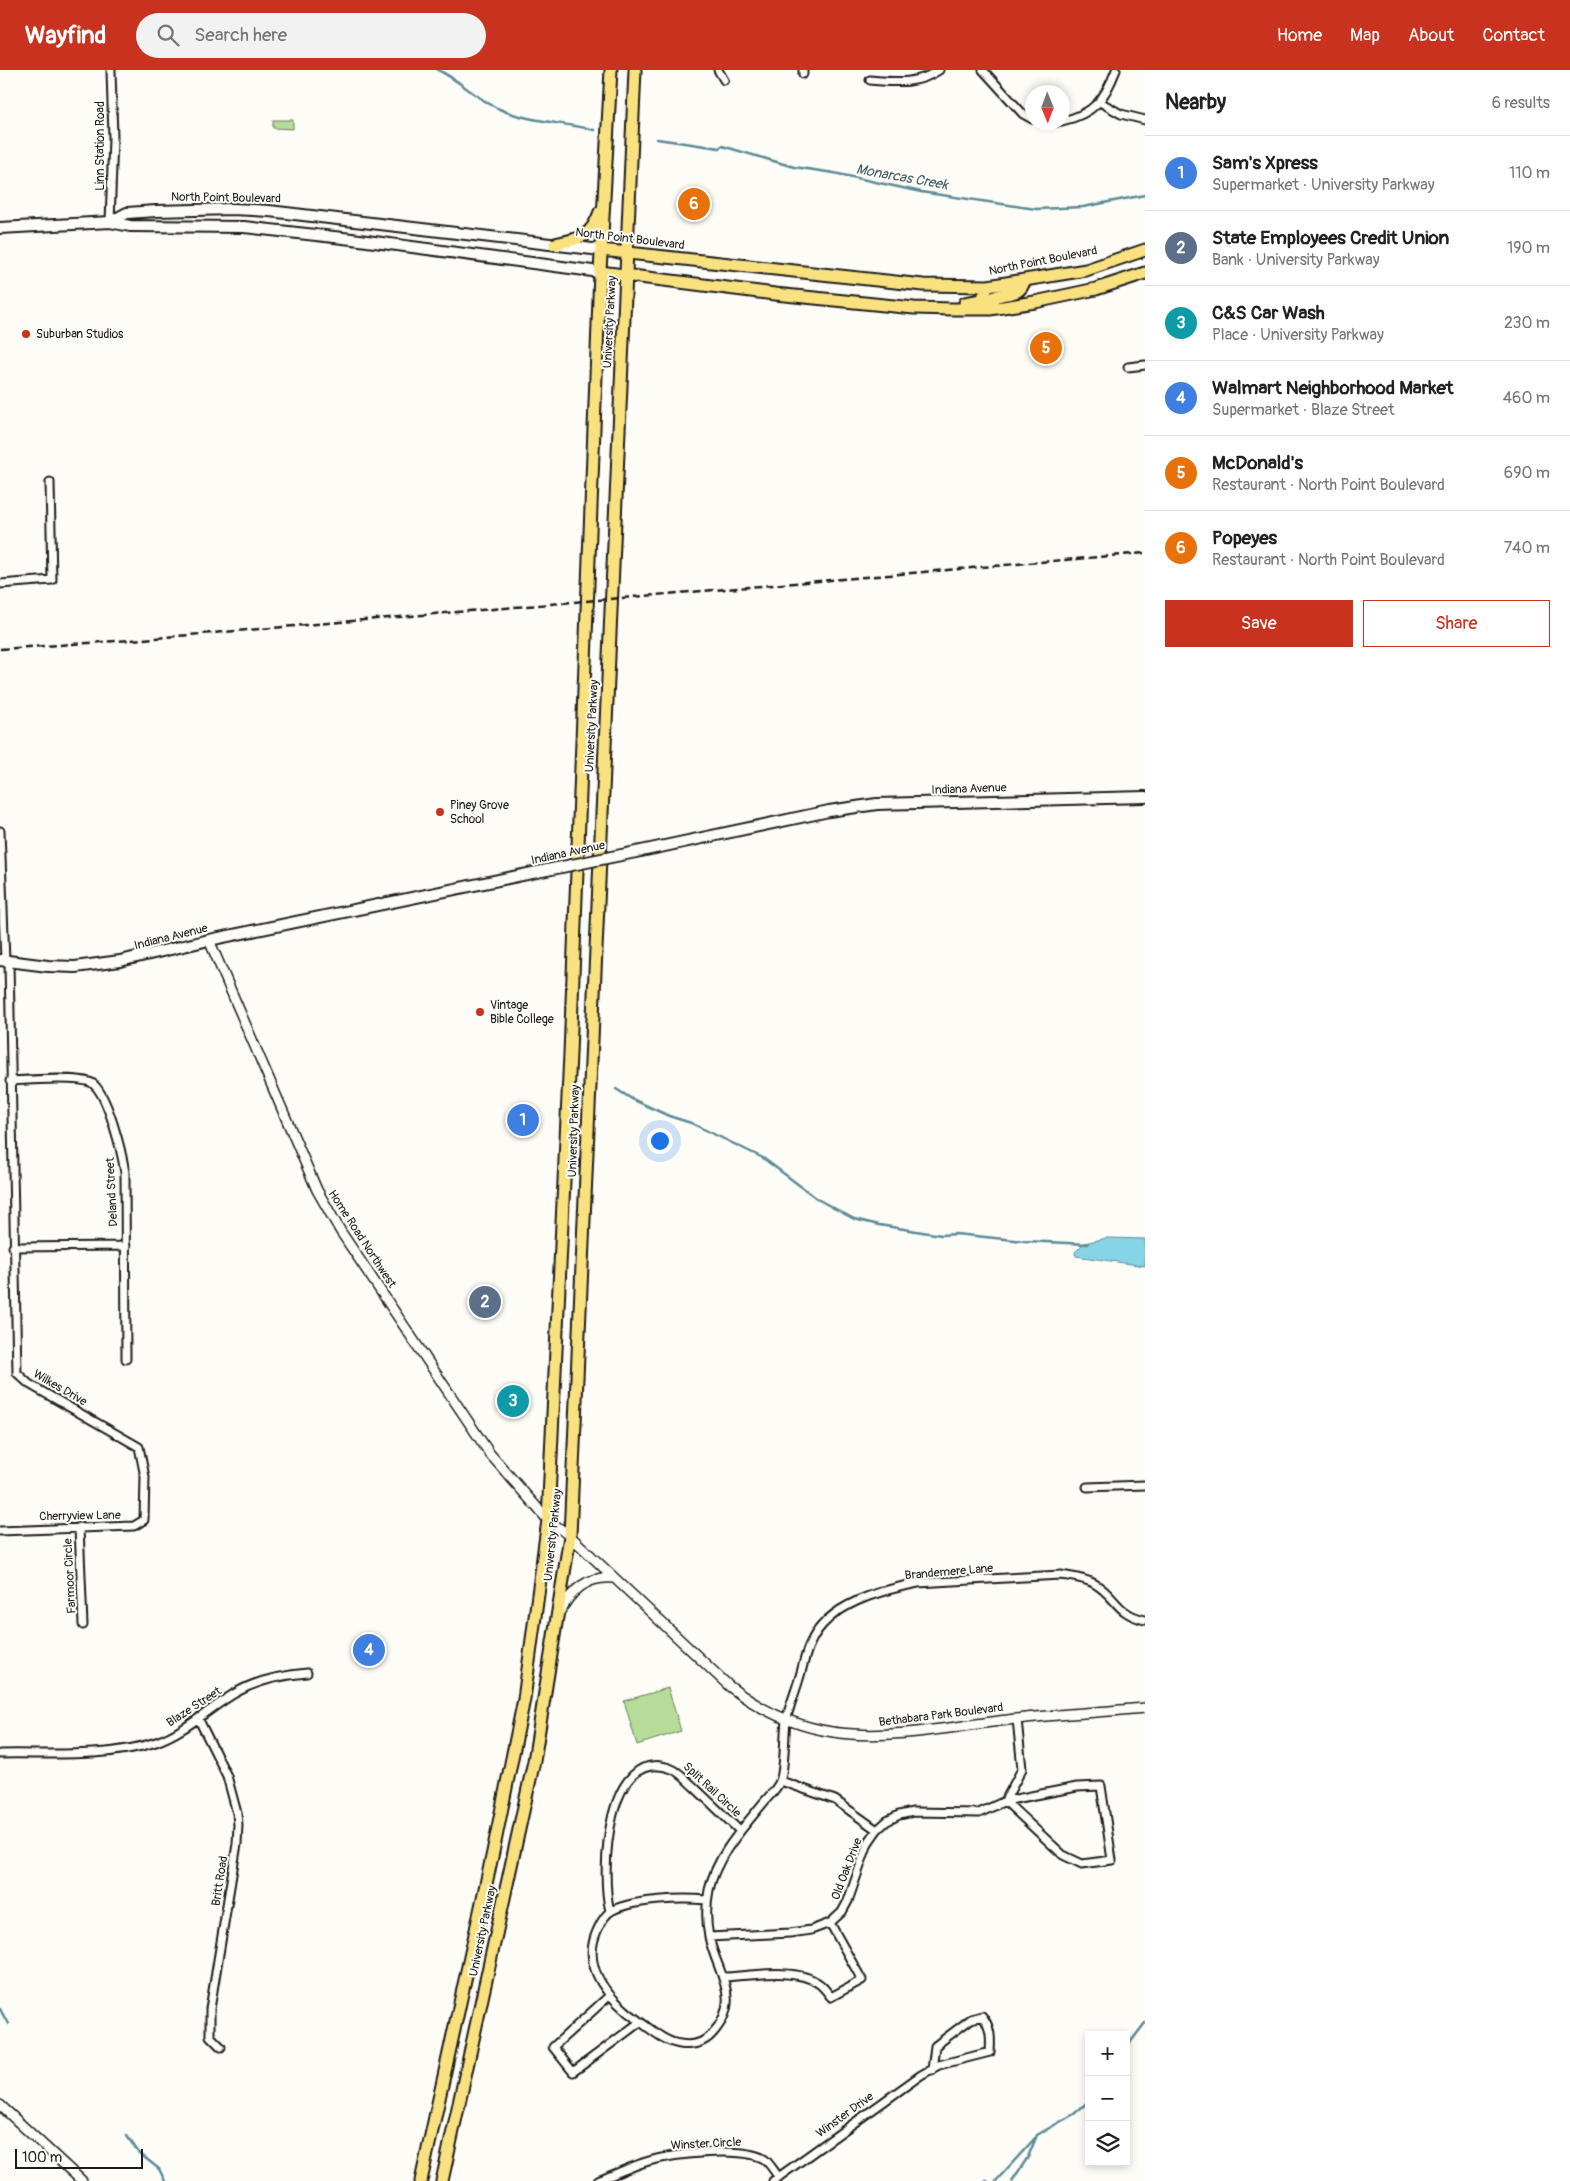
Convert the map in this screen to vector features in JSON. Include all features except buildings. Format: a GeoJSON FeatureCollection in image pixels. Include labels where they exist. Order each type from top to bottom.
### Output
{"type":"FeatureCollection","features":[{"type":"Feature","properties":{"kind":"main road","name":"University Parkway"},"geometry":{"type":"LineString","coordinates":[[421,2181],[524,1699],[548,1520],[573,985],[600,272],[611,70]]}},
{"type":"Feature","properties":{"kind":"main road","name":"University Parkway"},"geometry":{"type":"LineString","coordinates":[[442,2181],[534,1761],[570,1536],[635,70]]}},
{"type":"Feature","properties":{"kind":"main road"},"geometry":{"type":"LineString","coordinates":[[555,244],[574,240],[592,231],[604,204]]}},
{"type":"Feature","properties":{"kind":"main road","name":"North Point Boulevard"},"geometry":{"type":"LineString","coordinates":[[110,222],[127,213],[233,209],[319,216],[627,253],[923,285],[988,286],[1024,281],[1086,270],[1145,250]]}},
{"type":"Feature","properties":{"kind":"main road","name":"North Point Boulevard"},"geometry":{"type":"LineString","coordinates":[[0,228],[110,222],[130,226],[216,226],[274,230],[775,294],[914,308],[990,308],[1096,289],[1145,273]]}},
{"type":"Feature","properties":{"kind":"main road"},"geometry":{"type":"LineString","coordinates":[[990,308],[995,297],[1017,292],[1023,286],[1024,281]]}},
{"type":"Feature","properties":{"kind":"main road"},"geometry":{"type":"LineString","coordinates":[[953,309],[959,304],[982,300],[986,295],[988,286]]}},
{"type":"Feature","properties":{"kind":"main road","name":"Indiana Avenue"},"geometry":{"type":"LineString","coordinates":[[5,961],[48,966],[90,966],[135,958],[209,940],[829,811],[877,804],[1145,797]]}},
{"type":"Feature","properties":{"kind":"street","name":"Linn Station Road"},"geometry":{"type":"LineString","coordinates":[[110,222],[113,138],[111,70]]}},
{"type":"Feature","properties":{"kind":"street"},"geometry":{"type":"LineString","coordinates":[[718,70],[724,80]]}},
{"type":"Feature","properties":{"kind":"street"},"geometry":{"type":"LineString","coordinates":[[870,80],[905,83],[922,79],[939,70]]}},
{"type":"Feature","properties":{"kind":"street"},"geometry":{"type":"LineString","coordinates":[[983,70],[1025,115]]}},
{"type":"Feature","properties":{"kind":"street"},"geometry":{"type":"LineString","coordinates":[[1070,120],[1100,102],[1116,70]]}},
{"type":"Feature","properties":{"kind":"street"},"geometry":{"type":"LineString","coordinates":[[1100,102],[1121,114],[1145,120]]}},
{"type":"Feature","properties":{"kind":"street"},"geometry":{"type":"LineString","coordinates":[[1128,368],[1145,365]]}},
{"type":"Feature","properties":{"kind":"street"},"geometry":{"type":"LineString","coordinates":[[0,584],[52,580],[50,482]]}},
{"type":"Feature","properties":{"kind":"street","name":"Wilkes Drive"},"geometry":{"type":"LineString","coordinates":[[0,831],[10,1080],[17,1373],[29,1384],[86,1416]]}},
{"type":"Feature","properties":{"kind":"street","name":"Home Road Northwest"},"geometry":{"type":"LineString","coordinates":[[209,940],[322,1199],[341,1232],[490,1454],[548,1520],[570,1536]]}},
{"type":"Feature","properties":{"kind":"street","name":"Deland Street"},"geometry":{"type":"LineString","coordinates":[[10,1080],[90,1082],[101,1092],[121,1150],[125,1173],[126,1358]]}},
{"type":"Feature","properties":{"kind":"street"},"geometry":{"type":"LineString","coordinates":[[13,1246],[126,1246]]}},
{"type":"Feature","properties":{"kind":"street","name":"Cherryview Lane"},"geometry":{"type":"LineString","coordinates":[[0,1531],[134,1526],[144,1520],[145,1476],[139,1447],[86,1416]]}},
{"type":"Feature","properties":{"kind":"street"},"geometry":{"type":"LineString","coordinates":[[1087,1487],[1145,1485]]}},
{"type":"Feature","properties":{"kind":"street","name":"Farmoor Circle"},"geometry":{"type":"LineString","coordinates":[[79,1527],[84,1624]]}},
{"type":"Feature","properties":{"kind":"street","name":"Bethabara Park Boulevard"},"geometry":{"type":"LineString","coordinates":[[570,1536],[729,1686],[751,1704],[786,1720],[831,1733],[864,1736],[898,1734],[1017,1719],[1145,1708]]}},
{"type":"Feature","properties":{"kind":"street","name":"Brandemere Lane"},"geometry":{"type":"LineString","coordinates":[[781,1781],[786,1720],[810,1644],[823,1624],[841,1609],[903,1586],[918,1583],[1061,1575],[1088,1580],[1101,1588],[1125,1613],[1145,1620]]}},
{"type":"Feature","properties":{"kind":"street"},"geometry":{"type":"LineString","coordinates":[[558,1616],[566,1601],[588,1581],[596,1578],[614,1578]]}},
{"type":"Feature","properties":{"kind":"street","name":"Blaze Street"},"geometry":{"type":"LineString","coordinates":[[0,1754],[125,1750],[176,1734],[238,1692],[273,1678],[307,1673]]}},
{"type":"Feature","properties":{"kind":"street"},"geometry":{"type":"LineString","coordinates":[[1005,1801],[1022,1769],[1017,1719]]}},
{"type":"Feature","properties":{"kind":"street","name":"Britt Road"},"geometry":{"type":"LineString","coordinates":[[198,1720],[227,1776],[237,1814],[237,1844],[210,2009],[210,2036],[221,2048]]}},
{"type":"Feature","properties":{"kind":"street","name":"Split Rail Circle"},"geometry":{"type":"LineString","coordinates":[[610,1911],[605,1864],[614,1814],[624,1785],[641,1769],[652,1766],[675,1770],[740,1831]]}},
{"type":"Feature","properties":{"kind":"street"},"geometry":{"type":"LineString","coordinates":[[708,1900],[643,1902],[628,1905],[610,1911],[596,1934],[593,1953],[596,1973],[609,1996],[620,2008],[659,2036],[677,2044],[692,2045],[703,2041],[710,2037],[724,2019],[728,1996],[724,1977],[709,1937],[708,1900],[713,1875],[719,1861],[740,1831],[781,1781],[835,1800],[877,1830]]}},
{"type":"Feature","properties":{"kind":"street","name":"Old Oak Drive"},"geometry":{"type":"LineString","coordinates":[[830,1923],[842,1912],[848,1901],[868,1843],[877,1830],[887,1821],[906,1813],[979,1813],[1005,1801],[1077,1786],[1101,1786],[1112,1860],[1082,1864],[1063,1855],[1005,1801]]}},
{"type":"Feature","properties":{"kind":"street"},"geometry":{"type":"LineString","coordinates":[[709,1937],[790,1933],[811,1930],[830,1923],[862,1980],[831,1997],[817,1982],[803,1976],[791,1974],[724,1977]]}},
{"type":"Feature","properties":{"kind":"street"},"geometry":{"type":"LineString","coordinates":[[609,1996],[553,2047],[573,2072],[640,2022]]}},
{"type":"Feature","properties":{"kind":"street","name":"Winster Drive"},"geometry":{"type":"LineString","coordinates":[[776,2179],[940,2065],[990,2052],[991,2037],[988,2023],[982,2016],[971,2019],[935,2046],[932,2070]]}},
{"type":"Feature","properties":{"kind":"street"},"geometry":{"type":"LineString","coordinates":[[0,2105],[82,2181]]}},
{"type":"Feature","properties":{"kind":"street","name":"Winster Circle"},"geometry":{"type":"LineString","coordinates":[[598,2181],[648,2161],[681,2154],[724,2153],[748,2153],[765,2160],[776,2179]]}},
{"type":"Feature","properties":{"kind":"green space"},"geometry":{"type":"Polygon","coordinates":[[[273,120],[293,120],[293,129],[273,128],[273,120]]]}},
{"type":"Feature","properties":{"kind":"green space"},"geometry":{"type":"Polygon","coordinates":[[[668,1688],[681,1731],[637,1745],[624,1701],[668,1688]]]}},
{"type":"Feature","properties":{"kind":"water"},"geometry":{"type":"Polygon","coordinates":[[[1107,1238],[1145,1239],[1145,1266],[1076,1256],[1075,1252],[1084,1243],[1107,1238]]]}},
{"type":"Feature","properties":{"kind":"waterway","name":"Monarcas Creek"},"geometry":{"type":"LineString","coordinates":[[438,70],[489,104],[508,113],[594,130]]}},
{"type":"Feature","properties":{"kind":"waterway","name":"Monarcas Creek"},"geometry":{"type":"LineString","coordinates":[[657,139],[719,148],[722,146],[794,167],[834,173],[921,192],[1036,209],[1083,207],[1145,195]]}},
{"type":"Feature","properties":{"kind":"waterway"},"geometry":{"type":"LineString","coordinates":[[616,1089],[632,1099],[669,1116],[691,1123],[763,1158],[819,1200],[854,1219],[941,1235],[956,1234],[1025,1241],[1088,1244]]}},
{"type":"Feature","properties":{"kind":"waterway"},"geometry":{"type":"LineString","coordinates":[[0,2009],[8,2024]]}},
{"type":"Feature","properties":{"kind":"waterway"},"geometry":{"type":"LineString","coordinates":[[1130,2043],[1145,2023]]}},
{"type":"Feature","properties":{"kind":"waterway"},"geometry":{"type":"LineString","coordinates":[[1012,2181],[1028,2157],[1037,2135],[1074,2114],[1085,2104]]}},
{"type":"Feature","properties":{"kind":"waterway"},"geometry":{"type":"LineString","coordinates":[[127,2136],[139,2153],[159,2169],[165,2181]]}},
{"type":"Feature","properties":{"kind":"waterway"},"geometry":{"type":"LineString","coordinates":[[996,2181],[1035,2138]]}},
{"type":"Feature","properties":{"kind":"railway"},"geometry":{"type":"LineString","coordinates":[[0,649],[131,640],[1145,553]]}},
{"type":"Feature","properties":{"kind":"place","name":"Popeyes"},"geometry":{"type":"Point","coordinates":[694,204]}},
{"type":"Feature","properties":{"kind":"place","name":"Suburban Studios"},"geometry":{"type":"Point","coordinates":[26,334]}},
{"type":"Feature","properties":{"kind":"place","name":"McDonald's"},"geometry":{"type":"Point","coordinates":[1046,348]}},
{"type":"Feature","properties":{"kind":"place","name":"Piney Grove School"},"geometry":{"type":"Point","coordinates":[440,812]}},
{"type":"Feature","properties":{"kind":"place","name":"Vintage Bible College"},"geometry":{"type":"Point","coordinates":[480,1012]}},
{"type":"Feature","properties":{"kind":"place","name":"Sam's Xpress"},"geometry":{"type":"Point","coordinates":[523,1120]}},
{"type":"Feature","properties":{"kind":"place","name":"State Employees Credit Union"},"geometry":{"type":"Point","coordinates":[485,1302]}},
{"type":"Feature","properties":{"kind":"place","name":"C&S Car Wash"},"geometry":{"type":"Point","coordinates":[513,1401]}},
{"type":"Feature","properties":{"kind":"place","name":"Walmart Neighborhood Market"},"geometry":{"type":"Point","coordinates":[369,1650]}}]}
